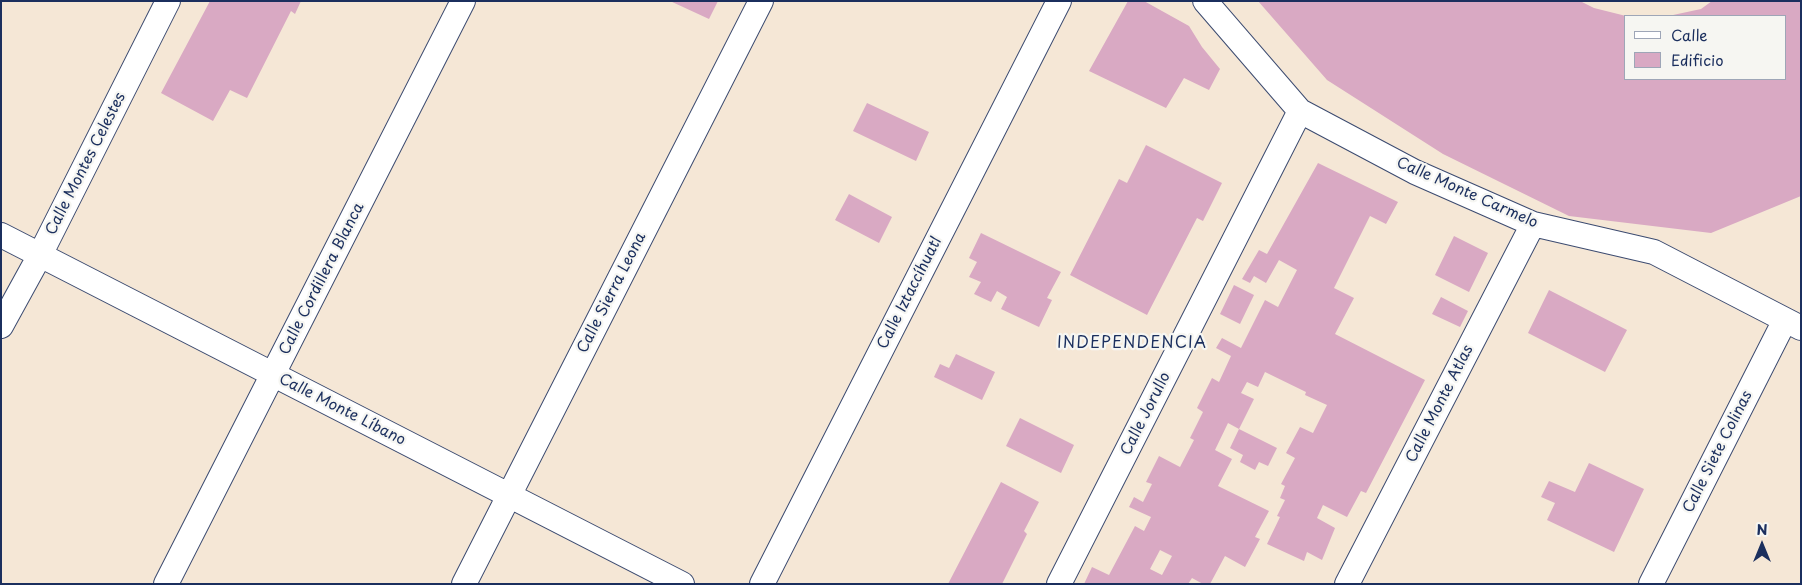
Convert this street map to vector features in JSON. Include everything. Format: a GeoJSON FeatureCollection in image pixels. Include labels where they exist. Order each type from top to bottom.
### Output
{"type":"FeatureCollection","features":[{"type":"Feature","properties":{"kind":"street","name":"Calle Montes Celestes"},"geometry":{"type":"LineString","coordinates":[[1,326],[40,255],[168,1]]}},
{"type":"Feature","properties":{"kind":"street","name":"Calle Cordillera Blanca"},"geometry":{"type":"LineString","coordinates":[[166,584],[463,1]]}},
{"type":"Feature","properties":{"kind":"street","name":"Calle Sierra Leona"},"geometry":{"type":"LineString","coordinates":[[464,584],[761,1]]}},
{"type":"Feature","properties":{"kind":"street","name":"Calle Iztaccíhuatl"},"geometry":{"type":"LineString","coordinates":[[762,584],[1059,1]]}},
{"type":"Feature","properties":{"kind":"street","name":"Calle Monte Carmelo"},"geometry":{"type":"LineString","coordinates":[[1204,1],[1300,111],[1415,172],[1533,224],[1654,252],[1793,324]]}},
{"type":"Feature","properties":{"kind":"street","name":"Calle Jorullo"},"geometry":{"type":"LineString","coordinates":[[1059,584],[1300,111]]}},
{"type":"Feature","properties":{"kind":"street","name":"Calle Monte Atlas"},"geometry":{"type":"LineString","coordinates":[[1347,584],[1533,224]]}},
{"type":"Feature","properties":{"kind":"street","name":"Calle Monte Líbano"},"geometry":{"type":"LineString","coordinates":[[1,235],[682,584]]}},
{"type":"Feature","properties":{"kind":"street","name":"Calle Siete Colinas"},"geometry":{"type":"LineString","coordinates":[[1651,584],[1793,324]]}},
{"type":"Feature","properties":{"kind":"building"},"geometry":{"type":"Polygon","coordinates":[[[210,1],[301,1],[295,14],[291,11],[247,98],[230,90],[213,121],[161,93],[210,1]]]}},
{"type":"Feature","properties":{"kind":"building"},"geometry":{"type":"Polygon","coordinates":[[[670,1],[718,1],[709,19],[670,1]]]}},
{"type":"Feature","properties":{"kind":"building"},"geometry":{"type":"Polygon","coordinates":[[[1128,1],[1144,1],[1189,26],[1202,47],[1220,69],[1209,90],[1184,78],[1166,108],[1089,71],[1128,1]]]}},
{"type":"Feature","properties":{"kind":"building"},"geometry":{"type":"Polygon","coordinates":[[[1258,1],[1580,1],[1594,8],[1624,16],[1624,80],[1787,80],[1787,15],[1673,15],[1701,9],[1712,1],[1801,1],[1801,196],[1711,233],[1569,216],[1443,154],[1327,80],[1258,1]]]}},
{"type":"Feature","properties":{"kind":"building"},"geometry":{"type":"Polygon","coordinates":[[[867,103],[929,132],[916,161],[853,131],[867,103]]]}},
{"type":"Feature","properties":{"kind":"building"},"geometry":{"type":"Polygon","coordinates":[[[1146,145],[1222,183],[1203,221],[1197,218],[1147,315],[1070,275],[1119,179],[1127,183],[1146,145]]]}},
{"type":"Feature","properties":{"kind":"building"},"geometry":{"type":"Polygon","coordinates":[[[1318,163],[1398,202],[1386,224],[1370,216],[1334,288],[1354,298],[1335,334],[1425,380],[1366,493],[1361,491],[1347,517],[1323,505],[1317,518],[1335,528],[1322,560],[1307,552],[1304,561],[1267,544],[1280,517],[1277,516],[1285,500],[1280,498],[1285,486],[1281,484],[1295,458],[1286,453],[1300,427],[1313,433],[1327,405],[1305,395],[1306,392],[1265,372],[1258,387],[1247,382],[1241,393],[1254,399],[1239,429],[1228,423],[1215,450],[1232,459],[1218,486],[1269,511],[1255,537],[1260,539],[1245,567],[1225,556],[1210,584],[1203,584],[1192,578],[1188,584],[1084,584],[1092,567],[1109,575],[1135,526],[1144,531],[1151,517],[1129,507],[1134,497],[1143,502],[1152,484],[1146,482],[1159,456],[1180,467],[1194,440],[1190,438],[1203,412],[1197,408],[1212,378],[1219,382],[1231,356],[1216,348],[1222,338],[1241,348],[1265,300],[1278,307],[1297,270],[1279,260],[1266,283],[1254,276],[1250,283],[1242,279],[1259,250],[1267,254],[1318,163]],[[1160,550],[1150,569],[1162,575],[1172,556],[1160,550]]]}},
{"type":"Feature","properties":{"kind":"building"},"geometry":{"type":"Polygon","coordinates":[[[849,194],[892,217],[879,243],[835,220],[849,194]]]}},
{"type":"Feature","properties":{"kind":"building"},"geometry":{"type":"Polygon","coordinates":[[[981,233],[1061,272],[1047,298],[1052,300],[1039,327],[1001,309],[1007,297],[997,291],[991,302],[974,294],[981,282],[969,277],[977,262],[969,258],[981,233]]]}},
{"type":"Feature","properties":{"kind":"building"},"geometry":{"type":"Polygon","coordinates":[[[1454,236],[1488,253],[1469,292],[1435,275],[1454,236]]]}},
{"type":"Feature","properties":{"kind":"building"},"geometry":{"type":"Polygon","coordinates":[[[1234,285],[1254,295],[1240,324],[1220,314],[1234,285]]]}},
{"type":"Feature","properties":{"kind":"building"},"geometry":{"type":"Polygon","coordinates":[[[1549,290],[1627,330],[1605,372],[1528,333],[1549,290]]]}},
{"type":"Feature","properties":{"kind":"building"},"geometry":{"type":"Polygon","coordinates":[[[1441,297],[1468,311],[1460,327],[1432,314],[1441,297]]]}},
{"type":"Feature","properties":{"kind":"building"},"geometry":{"type":"Polygon","coordinates":[[[956,354],[995,372],[982,400],[934,377],[940,364],[949,368],[956,354]]]}},
{"type":"Feature","properties":{"kind":"building"},"geometry":{"type":"Polygon","coordinates":[[[1020,418],[1074,445],[1061,473],[1006,446],[1020,418]]]}},
{"type":"Feature","properties":{"kind":"building"},"geometry":{"type":"Polygon","coordinates":[[[1239,429],[1277,448],[1268,466],[1259,462],[1255,470],[1240,462],[1243,455],[1230,448],[1239,429]]]}},
{"type":"Feature","properties":{"kind":"building"},"geometry":{"type":"Polygon","coordinates":[[[1589,463],[1644,489],[1614,552],[1547,520],[1555,503],[1541,497],[1549,481],[1575,492],[1589,463]]]}},
{"type":"Feature","properties":{"kind":"building"},"geometry":{"type":"Polygon","coordinates":[[[1001,482],[1039,502],[1024,531],[1027,534],[1002,584],[948,584],[1001,482]]]}},
{"type":"Feature","properties":{"kind":"district","name":"INDEPENDENCIA"},"geometry":{"type":"Point","coordinates":[1132,344]}}]}
